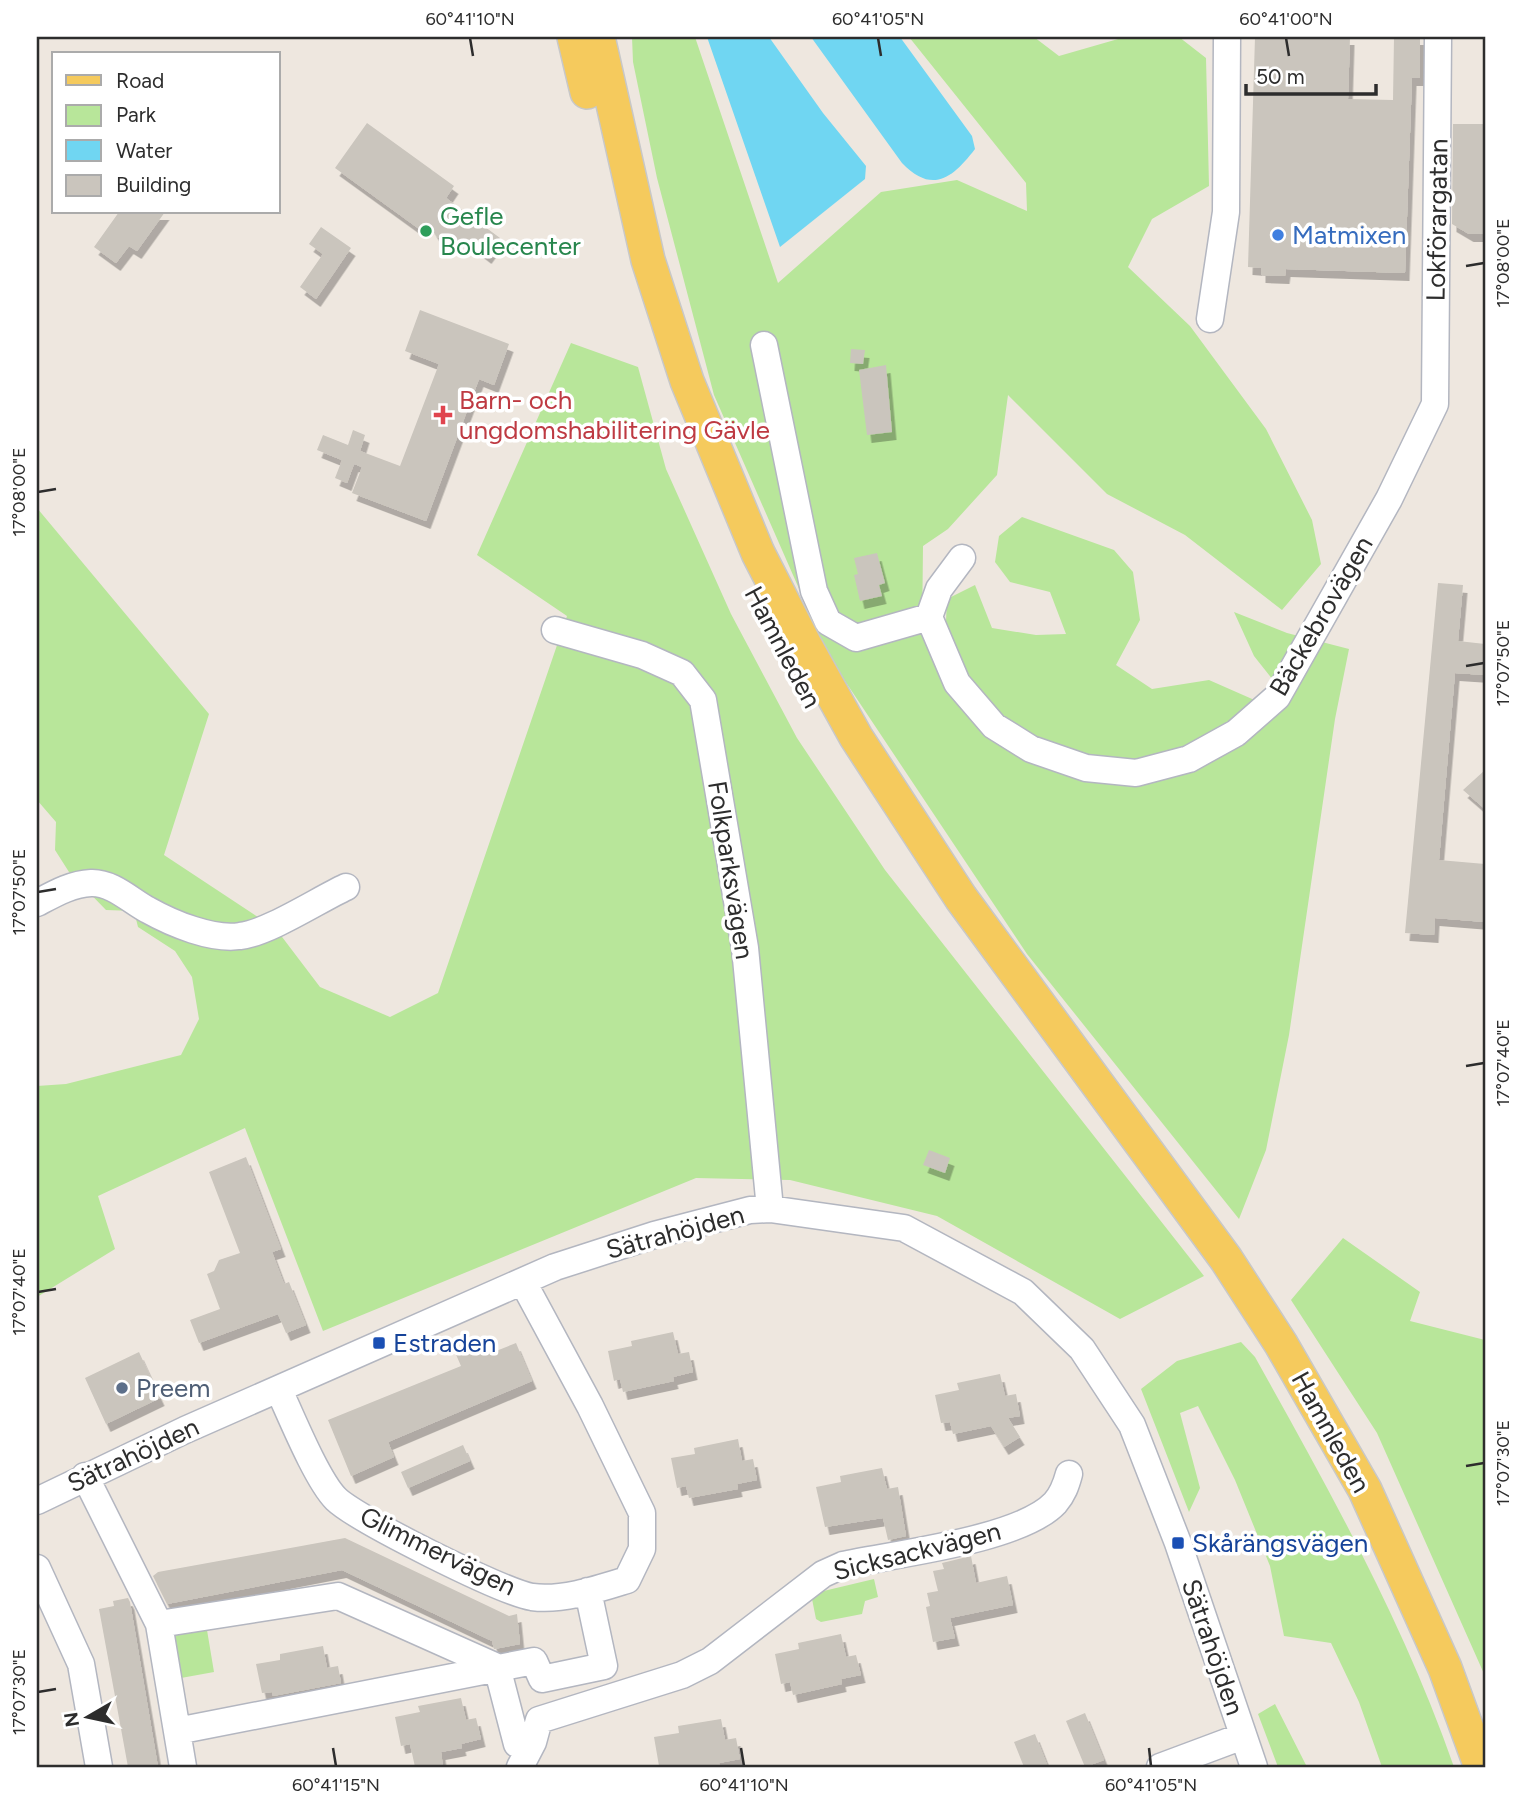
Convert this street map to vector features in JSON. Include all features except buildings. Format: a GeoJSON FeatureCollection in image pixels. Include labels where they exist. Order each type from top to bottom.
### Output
{"type":"FeatureCollection","features":[{"type":"Feature","properties":{"kind":"main road","name":"Hamnleden"},"geometry":{"type":"LineString","coordinates":[[574,37],[621,245],[673,410],[740,566],[787,659],[838,750],[957,931],[1011,1001],[1127,1127]]}},
{"type":"Feature","properties":{"kind":"main road","name":"Hamnleden"},"geometry":{"type":"LineString","coordinates":[[579,37],[586,90]]}},
{"type":"Feature","properties":{"kind":"main road","name":"Hamnleden"},"geometry":{"type":"LineString","coordinates":[[598,37],[648,260],[687,382],[747,529],[805,645],[856,737],[913,827],[1127,1127],[1226,1259],[1274,1333],[1365,1490],[1445,1668],[1481,1767]]}},
{"type":"Feature","properties":{"kind":"main road","name":"Hamnleden"},"geometry":{"type":"LineString","coordinates":[[621,37],[628,178]]}},
{"type":"Feature","properties":{"kind":"street"},"geometry":{"type":"LineString","coordinates":[[1210,319],[1226,212],[1227,37]]}},
{"type":"Feature","properties":{"kind":"street","name":"Lokförargatan"},"geometry":{"type":"LineString","coordinates":[[1435,404],[1438,37]]}},
{"type":"Feature","properties":{"kind":"street"},"geometry":{"type":"LineString","coordinates":[[764,345],[814,591],[828,622],[856,638],[929,617],[939,589],[962,558]]}},
{"type":"Feature","properties":{"kind":"street","name":"Bäckebrovägen"},"geometry":{"type":"LineString","coordinates":[[929,617],[957,683],[994,726],[1031,749],[1086,768],[1136,773],[1189,759],[1237,733],[1277,697],[1389,499],[1435,404]]}},
{"type":"Feature","properties":{"kind":"street","name":"Folkparksvägen"},"geometry":{"type":"LineString","coordinates":[[555,630],[642,655],[682,673],[703,700],[745,947],[770,1209]]}},
{"type":"Feature","properties":{"kind":"street"},"geometry":{"type":"LineString","coordinates":[[37,903],[70,887],[94,883],[107,886],[150,911],[216,936],[240,936],[261,930],[346,887]]}},
{"type":"Feature","properties":{"kind":"street","name":"Sätrahöjden"},"geometry":{"type":"LineString","coordinates":[[37,1501],[85,1476],[555,1267],[654,1235],[750,1210],[770,1209],[904,1228],[1023,1292],[1082,1349],[1132,1425],[1178,1544],[1254,1767]]}},
{"type":"Feature","properties":{"kind":"street","name":"Glimmervägen"},"geometry":{"type":"LineString","coordinates":[[279,1390],[311,1458],[336,1499],[387,1531],[532,1597],[588,1591],[627,1580],[642,1549],[642,1513],[590,1406],[523,1282]]}},
{"type":"Feature","properties":{"kind":"street","name":"Sicksackvägen"},"geometry":{"type":"LineString","coordinates":[[520,1767],[533,1742],[540,1720],[682,1675],[710,1661],[823,1574],[843,1565],[998,1532],[1030,1520],[1053,1505],[1064,1492],[1069,1474]]}},
{"type":"Feature","properties":{"kind":"street"},"geometry":{"type":"LineString","coordinates":[[85,1476],[159,1624],[183,1767]]}},
{"type":"Feature","properties":{"kind":"street"},"geometry":{"type":"LineString","coordinates":[[37,1568],[81,1664],[99,1767]]}},
{"type":"Feature","properties":{"kind":"street"},"geometry":{"type":"LineString","coordinates":[[588,1591],[609,1698]]}},
{"type":"Feature","properties":{"kind":"street"},"geometry":{"type":"LineString","coordinates":[[159,1624],[338,1596],[497,1667]]}},
{"type":"Feature","properties":{"kind":"street"},"geometry":{"type":"LineString","coordinates":[[177,1731],[534,1661],[542,1679],[604,1666]]}},
{"type":"Feature","properties":{"kind":"street"},"geometry":{"type":"LineString","coordinates":[[497,1667],[517,1744],[533,1742]]}},
{"type":"Feature","properties":{"kind":"street"},"geometry":{"type":"LineString","coordinates":[[1160,1767],[1243,1736]]}},
{"type":"Feature","properties":{"kind":"green space"},"geometry":{"type":"Polygon","coordinates":[[[632,37],[695,37],[778,283],[881,192],[957,180],[1027,211],[1026,183],[909,37],[1034,37],[1059,56],[1125,37],[1179,37],[1206,58],[1209,186],[1152,219],[1128,267],[1190,326],[1266,429],[1312,520],[1321,564],[1282,610],[1185,535],[1107,494],[1008,395],[997,475],[948,529],[923,546],[922,636],[946,621],[947,599],[975,585],[992,628],[1036,635],[1066,634],[1050,592],[1010,582],[995,562],[999,536],[1022,517],[1114,550],[1133,572],[1140,620],[1116,665],[1152,689],[1209,680],[1275,709],[1284,694],[1254,656],[1234,612],[1287,633],[1349,649],[1335,719],[1289,1035],[1266,1150],[1239,1219],[1027,954],[829,657],[714,395],[657,178],[633,62],[632,37]]]}},
{"type":"Feature","properties":{"kind":"green space"},"geometry":{"type":"Polygon","coordinates":[[[571,343],[638,367],[666,469],[731,614],[797,738],[885,870],[1204,1276],[1120,1319],[937,1216],[790,1180],[696,1178],[323,1331],[245,1128],[98,1196],[115,1249],[37,1297],[37,1086],[66,1084],[181,1055],[199,1019],[192,977],[175,951],[138,927],[134,911],[106,910],[69,872],[55,850],[56,822],[37,800],[37,508],[209,714],[164,855],[276,929],[320,987],[390,1017],[438,993],[567,616],[477,555],[571,343]]]}},
{"type":"Feature","properties":{"kind":"green space"},"geometry":{"type":"Polygon","coordinates":[[[1343,1238],[1420,1292],[1410,1321],[1485,1340],[1485,1676],[1377,1433],[1291,1300],[1343,1238]]]}},
{"type":"Feature","properties":{"kind":"green space"},"geometry":{"type":"Polygon","coordinates":[[[1241,1342],[1255,1357],[1364,1558],[1412,1661],[1454,1767],[1382,1767],[1359,1702],[1331,1643],[1284,1636],[1270,1566],[1235,1480],[1198,1406],[1180,1413],[1200,1488],[1189,1512],[1141,1389],[1177,1361],[1241,1342]]]}},
{"type":"Feature","properties":{"kind":"green space"},"geometry":{"type":"Polygon","coordinates":[[[874,1579],[878,1597],[865,1601],[862,1614],[821,1622],[816,1619],[811,1594],[874,1579]]]}},
{"type":"Feature","properties":{"kind":"green space"},"geometry":{"type":"Polygon","coordinates":[[[207,1630],[214,1672],[181,1678],[174,1635],[207,1630]]]}},
{"type":"Feature","properties":{"kind":"green space"},"geometry":{"type":"Polygon","coordinates":[[[1275,1704],[1307,1767],[1278,1767],[1258,1714],[1275,1704]]]}},
{"type":"Feature","properties":{"kind":"water"},"geometry":{"type":"Polygon","coordinates":[[[707,37],[769,37],[823,113],[866,166],[865,179],[780,247],[707,37]]]}},
{"type":"Feature","properties":{"kind":"water"},"geometry":{"type":"Polygon","coordinates":[[[811,37],[900,37],[972,136],[975,149],[958,168],[941,179],[932,180],[913,173],[902,163],[811,37]]]}},
{"type":"Feature","properties":{"kind":"place","name":"Gefle Boulecenter"},"geometry":{"type":"Point","coordinates":[426,231]}},
{"type":"Feature","properties":{"kind":"place","name":"Matmixen"},"geometry":{"type":"Point","coordinates":[1278,235]}},
{"type":"Feature","properties":{"kind":"place","name":"Barn- och ungdomshabilitering Gävle"},"geometry":{"type":"Point","coordinates":[443,415]}},
{"type":"Feature","properties":{"kind":"place","name":"Estraden"},"geometry":{"type":"Point","coordinates":[379,1343]}},
{"type":"Feature","properties":{"kind":"place","name":"Preem"},"geometry":{"type":"Point","coordinates":[122,1388]}},
{"type":"Feature","properties":{"kind":"place","name":"Skårängsvägen"},"geometry":{"type":"Point","coordinates":[1178,1543]}}]}
